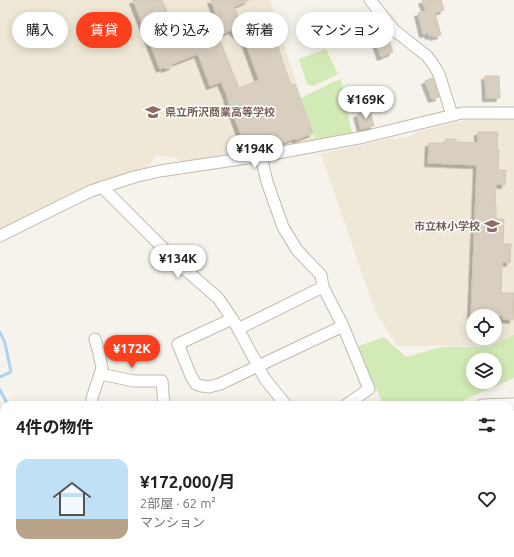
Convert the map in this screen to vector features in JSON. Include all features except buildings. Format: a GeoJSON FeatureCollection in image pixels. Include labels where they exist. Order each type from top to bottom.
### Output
{"type":"FeatureCollection","features":[{"type":"Feature","properties":{"kind":"street"},"geometry":{"type":"LineString","coordinates":[[370,0],[394,30],[427,56],[433,64],[440,74],[452,115]]}},
{"type":"Feature","properties":{"kind":"street"},"geometry":{"type":"LineString","coordinates":[[0,236],[91,191],[134,177],[160,171],[261,156],[364,137],[452,115],[514,113]]}},
{"type":"Feature","properties":{"kind":"street"},"geometry":{"type":"LineString","coordinates":[[261,156],[267,182],[283,227],[298,250],[321,275],[323,287],[343,326],[369,390],[352,401]]}},
{"type":"Feature","properties":{"kind":"street"},"geometry":{"type":"LineString","coordinates":[[102,187],[180,265],[218,298],[238,329],[265,379],[283,401]]}},
{"type":"Feature","properties":{"kind":"street"},"geometry":{"type":"LineString","coordinates":[[238,329],[323,287]]}},
{"type":"Feature","properties":{"kind":"street"},"geometry":{"type":"LineString","coordinates":[[232,319],[178,344],[191,376],[196,384],[209,387],[220,384],[343,326]]}},
{"type":"Feature","properties":{"kind":"street"},"geometry":{"type":"LineString","coordinates":[[92,401],[102,368],[95,339]]}},
{"type":"Feature","properties":{"kind":"street"},"geometry":{"type":"LineString","coordinates":[[100,374],[134,381],[162,381],[164,401]]}},
{"type":"Feature","properties":{"kind":"shaded area","name":"県立所沢商業高等学校"},"geometry":{"type":"Polygon","coordinates":[[[0,0],[270,0],[274,12],[232,12],[232,48],[285,48],[317,142],[183,163],[180,159],[157,155],[146,169],[0,232],[0,0]]]}},
{"type":"Feature","properties":{"kind":"shaded area"},"geometry":{"type":"Polygon","coordinates":[[[514,119],[514,339],[502,344],[502,309],[466,309],[466,345],[499,345],[494,347],[397,346],[375,311],[321,154],[388,139],[397,139],[413,135],[416,132],[465,120],[514,119]]]}},
{"type":"Feature","properties":{"kind":"green space"},"geometry":{"type":"Polygon","coordinates":[[[326,49],[338,74],[313,86],[307,84],[299,59],[326,49]]]}},
{"type":"Feature","properties":{"kind":"green space"},"geometry":{"type":"Polygon","coordinates":[[[341,79],[352,134],[317,142],[301,98],[341,79]]]}},
{"type":"Feature","properties":{"kind":"green space"},"geometry":{"type":"Polygon","coordinates":[[[514,335],[514,378],[502,383],[502,353],[466,353],[466,389],[489,389],[462,401],[382,401],[356,347],[384,337],[406,357],[442,347],[489,347],[493,345],[502,345],[502,341],[514,335]]]}},
{"type":"Feature","properties":{"kind":"waterway"},"geometry":{"type":"LineString","coordinates":[[0,332],[5,343],[11,372],[0,377]]}},
{"type":"Feature","properties":{"kind":"waterway"},"geometry":{"type":"LineString","coordinates":[[0,390],[6,401]]}},
{"type":"Feature","properties":{"kind":"place","name":"県立所沢商業高等学校"},"geometry":{"type":"Point","coordinates":[153,112]}},
{"type":"Feature","properties":{"kind":"place","name":"市立林小学校"},"geometry":{"type":"Point","coordinates":[492,226]}}]}
